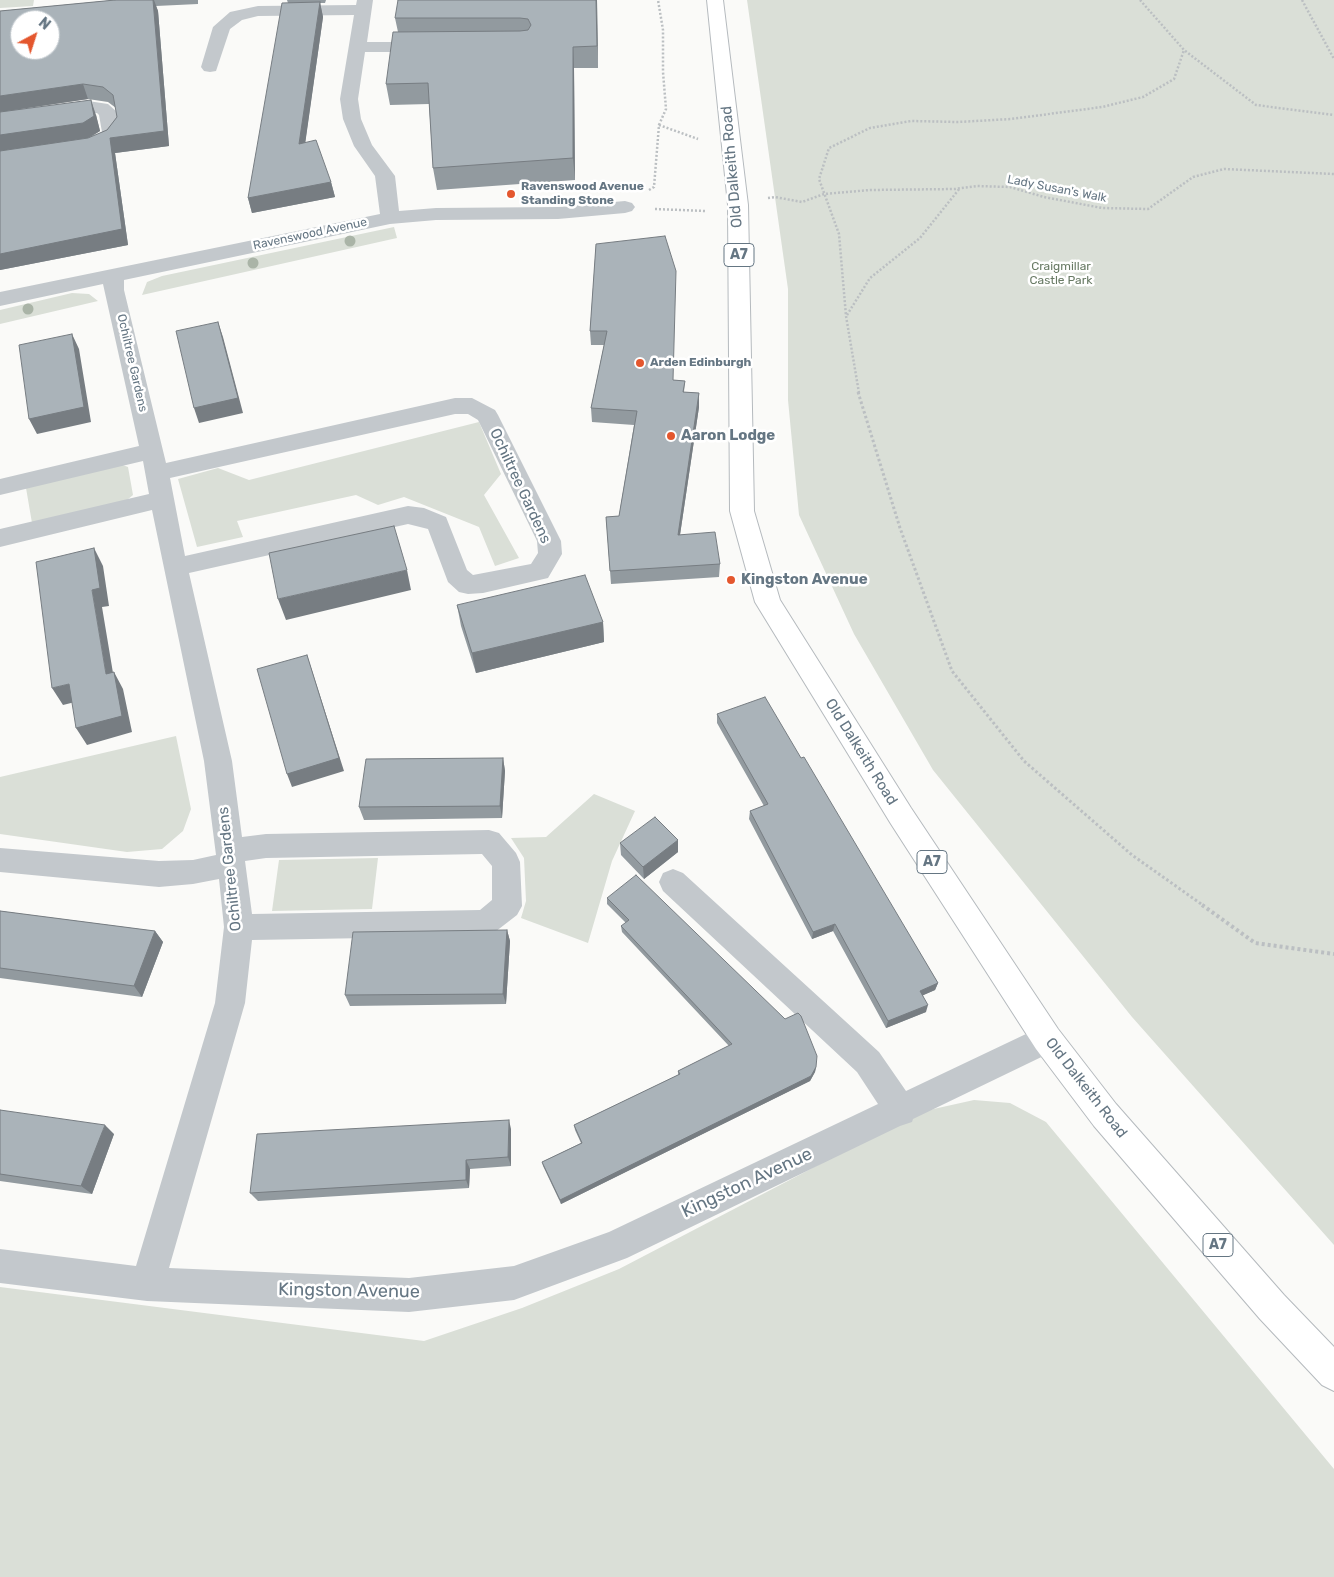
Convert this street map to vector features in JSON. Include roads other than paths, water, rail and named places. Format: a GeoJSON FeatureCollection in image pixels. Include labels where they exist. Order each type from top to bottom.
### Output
{"type":"FeatureCollection","features":[{"type":"Feature","properties":{"kind":"main road","name":"Old Dalkeith Road"},"geometry":{"type":"LineString","coordinates":[[715,0],[738,205],[742,511],[768,602],[901,816],[1047,1039],[1104,1115],[1272,1307],[1334,1373]]}},
{"type":"Feature","properties":{"kind":"street"},"geometry":{"type":"LineString","coordinates":[[210,67],[222,27],[236,16],[258,11],[364,5],[350,99],[352,119],[363,146],[384,176],[390,218]]}},
{"type":"Feature","properties":{"kind":"street"},"geometry":{"type":"LineString","coordinates":[[357,47],[445,46]]}},
{"type":"Feature","properties":{"kind":"street"},"geometry":{"type":"LineString","coordinates":[[0,120],[88,107],[101,108],[108,112],[112,132],[105,139],[94,145],[66,149]]}},
{"type":"Feature","properties":{"kind":"street","name":"Ravenswood Avenue"},"geometry":{"type":"LineString","coordinates":[[0,298],[390,218],[436,214],[558,214],[625,207]]}},
{"type":"Feature","properties":{"kind":"street","name":"Ochiltree Gardens"},"geometry":{"type":"LineString","coordinates":[[113,275],[114,290],[157,474],[175,567],[218,761],[239,927],[230,1003],[147,1284]]}},
{"type":"Feature","properties":{"kind":"street","name":"Ochiltree Gardens"},"geometry":{"type":"LineString","coordinates":[[0,487],[157,474],[455,406],[472,406],[486,415],[550,541],[550,554],[539,571],[483,584],[468,585],[457,575],[438,523],[424,516],[408,515],[175,567]]}},
{"type":"Feature","properties":{"kind":"street","name":"Ochiltree Gardens"},"geometry":{"type":"LineString","coordinates":[[0,538],[157,474]]}},
{"type":"Feature","properties":{"kind":"street"},"geometry":{"type":"LineString","coordinates":[[0,860],[159,874],[193,872],[266,846],[489,842],[506,862],[507,906],[484,923],[239,927]]}},
{"type":"Feature","properties":{"kind":"street"},"geometry":{"type":"LineString","coordinates":[[673,882],[868,1062],[901,1110]]}},
{"type":"Feature","properties":{"kind":"street","name":"Kingston Avenue"},"geometry":{"type":"LineString","coordinates":[[0,1266],[147,1284],[410,1295],[514,1283],[615,1246],[1047,1039]]}},
{"type":"Feature","properties":{"kind":"place","name":"Ravenswood Avenue Standing Stone"},"geometry":{"type":"Point","coordinates":[511,194]}},
{"type":"Feature","properties":{"kind":"place","name":"Arden Edinburgh"},"geometry":{"type":"Point","coordinates":[640,363]}},
{"type":"Feature","properties":{"kind":"place","name":"Aaron Lodge"},"geometry":{"type":"Point","coordinates":[671,436]}},
{"type":"Feature","properties":{"kind":"place","name":"Kingston Avenue"},"geometry":{"type":"Point","coordinates":[731,580]}},
{"type":"Feature","properties":{"kind":"park label","name":"Craigmillar Castle Park"},"geometry":{"type":"Point","coordinates":[1061,274]}}]}
